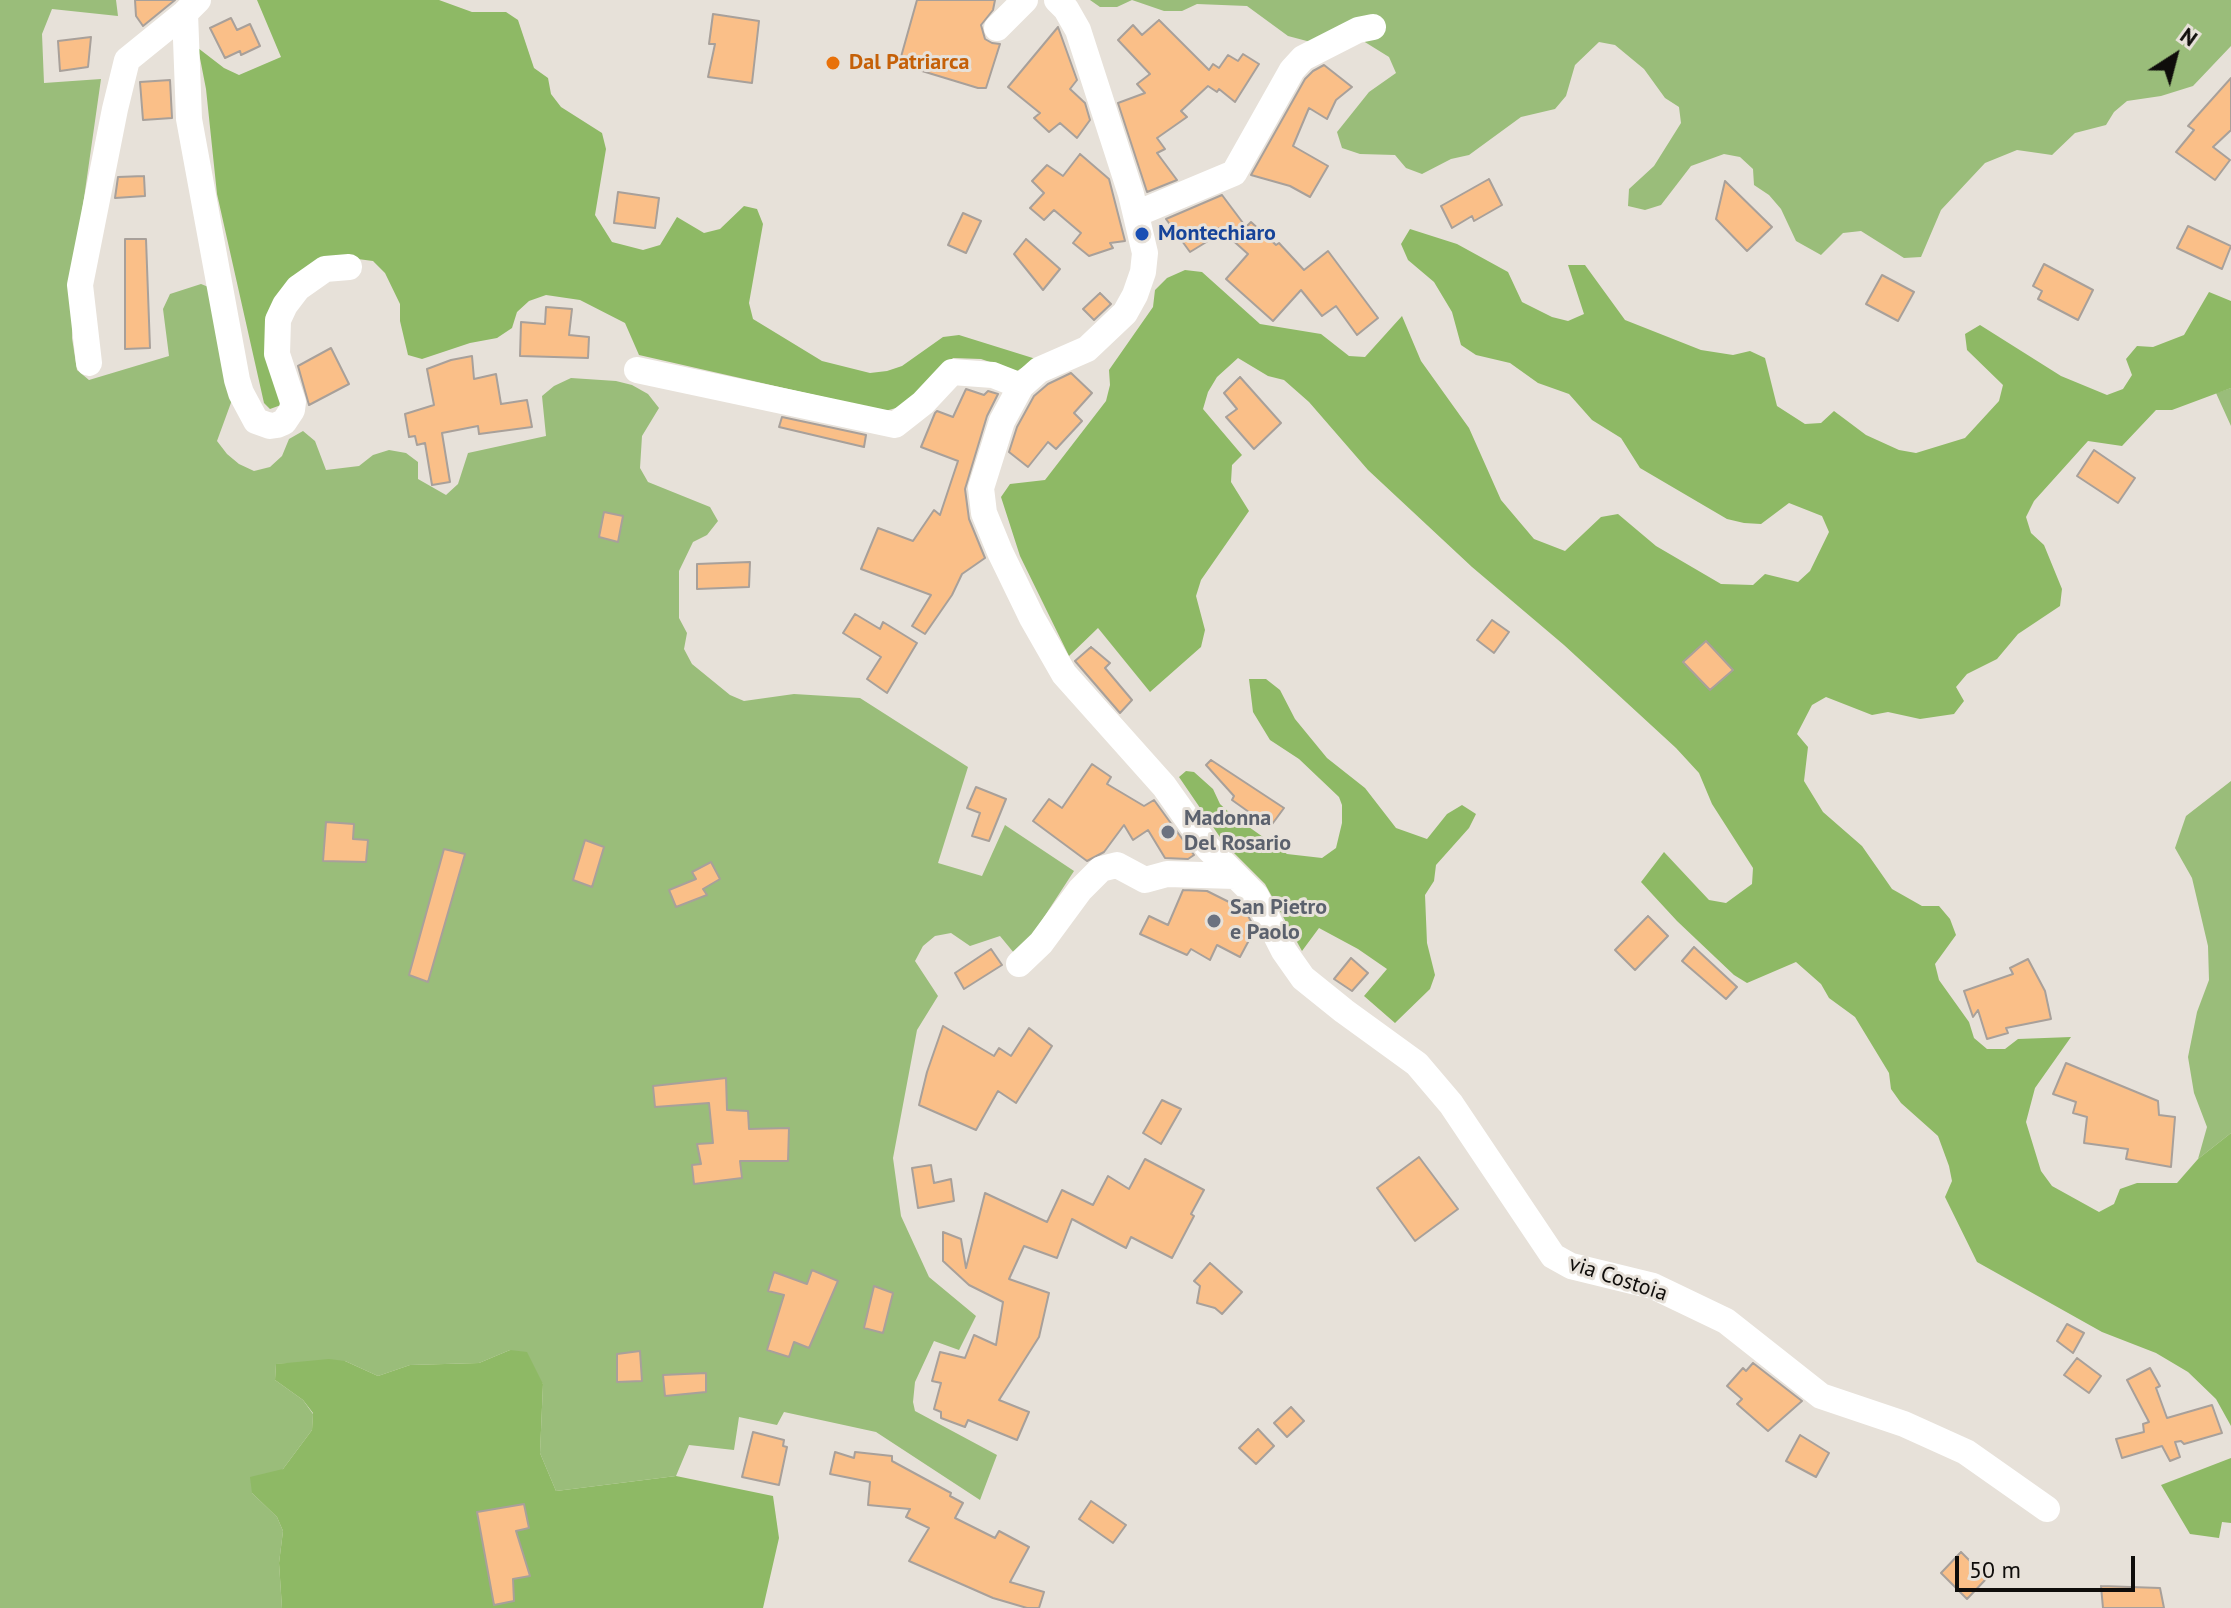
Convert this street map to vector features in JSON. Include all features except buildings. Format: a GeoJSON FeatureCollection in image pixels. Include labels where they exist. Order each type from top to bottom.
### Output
{"type":"FeatureCollection","features":[{"type":"Feature","properties":{"kind":"street"},"geometry":{"type":"LineString","coordinates":[[997,28],[1025,0]]}},
{"type":"Feature","properties":{"kind":"street"},"geometry":{"type":"LineString","coordinates":[[637,370],[895,425],[923,403],[952,372],[993,375],[1021,386],[1039,370],[1087,349],[1125,313],[1143,272],[1145,253],[1136,214],[1078,30],[1057,0]]}},
{"type":"Feature","properties":{"kind":"street"},"geometry":{"type":"LineString","coordinates":[[192,6],[189,119],[241,393],[251,415],[263,424],[277,425],[292,410],[293,402],[277,354],[278,320],[285,305],[298,288],[325,269],[349,267]]}},
{"type":"Feature","properties":{"kind":"street"},"geometry":{"type":"LineString","coordinates":[[89,363],[80,285],[127,60],[192,6]]}},
{"type":"Feature","properties":{"kind":"street"},"geometry":{"type":"LineString","coordinates":[[1136,214],[1234,173],[1292,70],[1303,58],[1358,30],[1373,27]]}},
{"type":"Feature","properties":{"kind":"street","name":"via Costoia"},"geometry":{"type":"LineString","coordinates":[[1021,386],[1002,421],[981,488],[984,513],[1032,618],[1064,674],[1164,786],[1208,848],[1256,896],[1284,951],[1303,978],[1417,1064],[1451,1104],[1553,1256],[1571,1266],[1653,1286],[1726,1321],[1821,1396],[1904,1424],[1966,1452],[2047,1509]]}},
{"type":"Feature","properties":{"kind":"street"},"geometry":{"type":"LineString","coordinates":[[1019,964],[1041,943],[1080,890],[1101,869],[1117,865],[1145,880],[1167,874],[1236,876]]}},
{"type":"Feature","properties":{"kind":"green space"},"geometry":{"type":"Polygon","coordinates":[[[0,0],[116,0],[118,16],[52,9],[42,34],[44,83],[101,79],[76,254],[72,338],[77,370],[89,380],[169,356],[163,309],[170,294],[201,284],[211,288],[232,400],[217,441],[227,454],[254,471],[270,467],[282,456],[289,439],[303,431],[315,441],[326,470],[359,466],[373,455],[389,450],[406,453],[418,462],[418,479],[446,495],[458,484],[468,453],[546,436],[542,396],[554,386],[571,378],[632,385],[648,394],[659,408],[642,436],[640,468],[648,482],[710,507],[718,521],[707,535],[693,542],[679,571],[679,618],[687,633],[684,649],[692,664],[730,695],[744,701],[794,694],[860,698],[968,767],[938,863],[982,876],[1005,825],[1074,871],[1033,934],[1014,953],[1000,936],[970,946],[951,933],[935,936],[923,946],[915,961],[938,996],[917,1030],[893,1158],[901,1216],[929,1277],[976,1316],[959,1350],[934,1341],[915,1382],[913,1402],[915,1411],[997,1455],[980,1500],[876,1432],[784,1412],[777,1425],[739,1417],[734,1450],[689,1445],[676,1476],[556,1491],[540,1453],[543,1384],[510,1350],[479,1363],[410,1365],[378,1376],[345,1361],[276,1364],[275,1380],[303,1400],[313,1414],[312,1430],[283,1469],[252,1493],[277,1517],[283,1531],[279,1563],[282,1608],[0,1608],[0,0]]]}},
{"type":"Feature","properties":{"kind":"green space"},"geometry":{"type":"Polygon","coordinates":[[[257,0],[439,0],[472,12],[506,12],[518,20],[534,68],[548,78],[551,94],[561,107],[602,133],[606,149],[595,215],[612,242],[643,250],[660,245],[677,217],[704,233],[720,229],[744,206],[757,209],[763,224],[749,303],[753,319],[822,361],[870,373],[887,371],[902,366],[943,337],[959,335],[1036,359],[1017,371],[981,359],[953,358],[907,405],[885,411],[639,355],[625,323],[580,300],[546,295],[529,301],[517,312],[512,328],[497,338],[470,343],[422,359],[408,355],[400,321],[400,304],[385,273],[373,261],[335,256],[290,282],[281,405],[270,409],[264,403],[217,194],[206,89],[198,48],[224,68],[239,75],[281,57],[257,0]]]}},
{"type":"Feature","properties":{"kind":"green space"},"geometry":{"type":"Polygon","coordinates":[[[1090,0],[1132,0],[1117,7],[1100,7],[1090,0]]]}},
{"type":"Feature","properties":{"kind":"green space"},"geometry":{"type":"Polygon","coordinates":[[[1132,0],[2231,0],[2231,46],[2193,86],[2161,96],[2127,101],[2114,112],[2106,125],[2075,133],[2052,155],[2017,150],[1985,163],[1941,210],[1921,257],[1904,258],[1861,231],[1843,233],[1821,255],[1796,241],[1781,209],[1769,195],[1754,185],[1753,169],[1740,157],[1724,154],[1691,166],[1661,205],[1645,210],[1628,206],[1629,189],[1654,166],[1681,123],[1679,107],[1665,98],[1644,69],[1615,45],[1599,42],[1575,65],[1566,96],[1555,109],[1521,117],[1469,155],[1451,159],[1422,174],[1406,168],[1395,155],[1360,154],[1342,148],[1337,132],[1369,92],[1396,73],[1389,57],[1360,39],[1322,45],[1288,36],[1247,6],[1197,4],[1182,11],[1164,11],[1132,0]]]}},
{"type":"Feature","properties":{"kind":"green space"},"geometry":{"type":"Polygon","coordinates":[[[1410,229],[1457,244],[1508,272],[1522,302],[1552,317],[1568,321],[1584,314],[1568,265],[1585,265],[1625,320],[1701,350],[1733,355],[1750,351],[1765,358],[1777,406],[1805,424],[1821,423],[1834,411],[1866,435],[1899,450],[1916,453],[1965,438],[1999,401],[2003,385],[1967,350],[1965,334],[1980,325],[2061,376],[2107,395],[2123,389],[2132,375],[2126,359],[2137,346],[2153,347],[2184,335],[2209,292],[2231,301],[2231,388],[2172,410],[2156,410],[2122,446],[2088,441],[2034,501],[2026,517],[2031,533],[2044,545],[2062,589],[2060,606],[2018,634],[1997,659],[1967,674],[1956,687],[1964,701],[1954,714],[1920,719],[1888,712],[1872,715],[1826,697],[1812,705],[1797,734],[1808,747],[1804,781],[1823,812],[1862,846],[1892,889],[1922,906],[1939,906],[1950,919],[1956,935],[1935,964],[1939,980],[1969,1022],[1974,1038],[1987,1049],[2005,1049],[2018,1039],[2071,1037],[2035,1088],[2026,1122],[2041,1171],[2052,1186],[2099,1212],[2114,1204],[2120,1189],[2137,1183],[2177,1183],[2198,1159],[2231,1133],[2231,1426],[2216,1399],[2188,1372],[2156,1353],[2102,1332],[1977,1262],[1945,1197],[1952,1181],[1938,1136],[1901,1103],[1891,1089],[1889,1073],[1855,1017],[1829,998],[1821,984],[1796,962],[1747,983],[1734,975],[1641,882],[1664,852],[1709,900],[1726,903],[1752,884],[1753,868],[1712,804],[1699,773],[1564,645],[1472,567],[1368,470],[1309,402],[1284,380],[1268,376],[1238,358],[1217,377],[1208,392],[1203,409],[1242,455],[1232,465],[1231,482],[1249,511],[1201,580],[1196,596],[1205,630],[1201,647],[1150,692],[1098,628],[1069,656],[1020,556],[1001,497],[1010,484],[1045,480],[1106,401],[1110,385],[1109,370],[1153,307],[1155,290],[1167,278],[1185,270],[1202,272],[1260,324],[1321,334],[1349,356],[1365,357],[1402,316],[1421,361],[1469,428],[1501,500],[1534,539],[1565,551],[1601,517],[1618,514],[1656,546],[1721,584],[1753,585],[1765,574],[1798,582],[1810,571],[1829,532],[1822,516],[1789,503],[1761,524],[1727,519],[1640,468],[1621,438],[1592,420],[1569,394],[1538,383],[1510,363],[1476,355],[1461,345],[1452,312],[1434,282],[1408,260],[1401,244],[1410,229]]]}},
{"type":"Feature","properties":{"kind":"green space"},"geometry":{"type":"Polygon","coordinates":[[[2231,388],[2231,426],[2216,393],[2231,388]]]}},
{"type":"Feature","properties":{"kind":"green space"},"geometry":{"type":"Polygon","coordinates":[[[1249,679],[1266,679],[1280,690],[1295,719],[1327,758],[1365,788],[1396,828],[1427,839],[1447,814],[1462,805],[1476,814],[1469,828],[1436,865],[1434,881],[1425,895],[1427,943],[1435,975],[1430,989],[1395,1023],[1364,996],[1387,969],[1319,928],[1302,951],[1265,884],[1224,843],[1179,777],[1186,771],[1194,772],[1213,789],[1220,804],[1232,815],[1287,854],[1322,858],[1336,848],[1342,823],[1339,797],[1299,759],[1270,740],[1253,712],[1249,679]]]}},
{"type":"Feature","properties":{"kind":"green space"},"geometry":{"type":"Polygon","coordinates":[[[2231,781],[2231,1133],[2198,1159],[2207,1127],[2194,1093],[2188,1057],[2197,1012],[2209,980],[2208,946],[2192,878],[2175,848],[2186,816],[2231,781]]]}},
{"type":"Feature","properties":{"kind":"green space"},"geometry":{"type":"Polygon","coordinates":[[[510,1350],[527,1352],[543,1384],[540,1453],[556,1491],[676,1476],[773,1496],[779,1538],[763,1608],[282,1608],[279,1563],[283,1531],[277,1517],[252,1493],[250,1477],[283,1469],[312,1430],[313,1413],[303,1400],[275,1380],[276,1364],[329,1359],[345,1361],[378,1376],[410,1365],[479,1363],[510,1350]]]}},
{"type":"Feature","properties":{"kind":"green space"},"geometry":{"type":"Polygon","coordinates":[[[2231,1458],[2231,1523],[2222,1522],[2219,1538],[2190,1534],[2161,1485],[2231,1458]]]}},
{"type":"Feature","properties":{"kind":"place","name":"Dal Patriarca"},"geometry":{"type":"Point","coordinates":[833,63]}},
{"type":"Feature","properties":{"kind":"place","name":"Montechiaro"},"geometry":{"type":"Point","coordinates":[1142,234]}},
{"type":"Feature","properties":{"kind":"place","name":"Madonna Del Rosario"},"geometry":{"type":"Point","coordinates":[1168,832]}},
{"type":"Feature","properties":{"kind":"place","name":"San Pietro e Paolo"},"geometry":{"type":"Point","coordinates":[1214,921]}}]}
